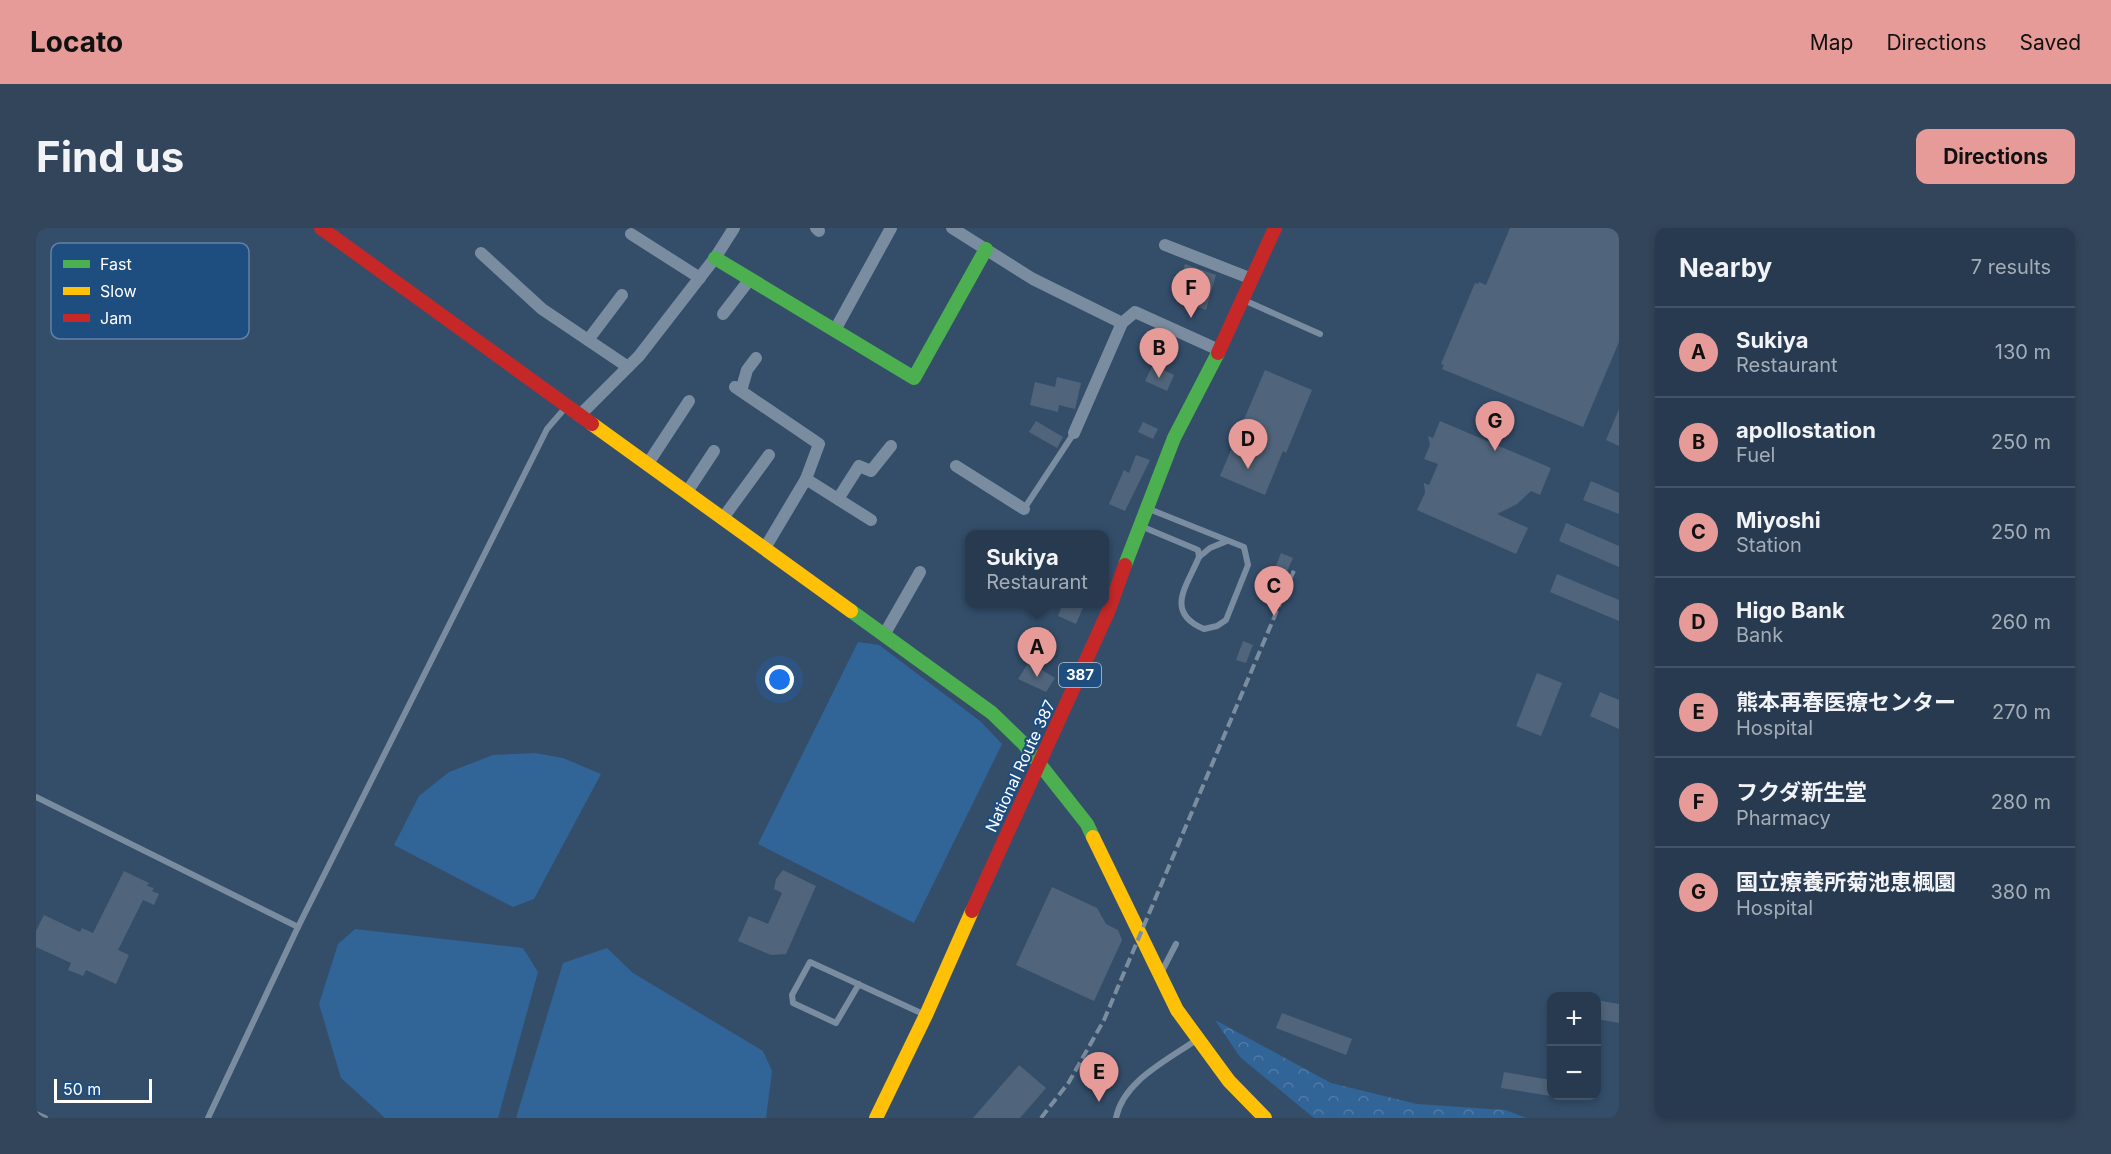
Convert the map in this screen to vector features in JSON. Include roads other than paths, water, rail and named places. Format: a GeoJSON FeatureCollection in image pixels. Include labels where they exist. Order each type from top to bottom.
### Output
{"type":"FeatureCollection","features":[{"type":"Feature","properties":{"kind":"main road"},"geometry":{"type":"LineString","coordinates":[[323,228],[579,416],[992,713],[1023,743],[1087,824],[1177,1010],[1229,1081],[1265,1118]]}},
{"type":"Feature","properties":{"kind":"main road","name":"National Route 387"},"geometry":{"type":"LineString","coordinates":[[876,1118],[926,1015],[1108,612],[1174,438],[1219,350],[1275,228]]}},
{"type":"Feature","properties":{"kind":"main road"},"geometry":{"type":"LineString","coordinates":[[715,258],[914,378],[986,249]]}},
{"type":"Feature","properties":{"kind":"street"},"geometry":{"type":"LineString","coordinates":[[579,416],[628,367],[700,278],[734,228]]}},
{"type":"Feature","properties":{"kind":"street"},"geometry":{"type":"LineString","coordinates":[[835,330],[891,228]]}},
{"type":"Feature","properties":{"kind":"street"},"geometry":{"type":"LineString","coordinates":[[952,228],[1033,279],[1122,323]]}},
{"type":"Feature","properties":{"kind":"street"},"geometry":{"type":"LineString","coordinates":[[631,234],[700,278]]}},
{"type":"Feature","properties":{"kind":"street"},"geometry":{"type":"LineString","coordinates":[[1165,245],[1252,279]]}},
{"type":"Feature","properties":{"kind":"street"},"geometry":{"type":"LineString","coordinates":[[481,253],[542,309],[628,367]]}},
{"type":"Feature","properties":{"kind":"street"},"geometry":{"type":"LineString","coordinates":[[723,314],[750,279]]}},
{"type":"Feature","properties":{"kind":"street"},"geometry":{"type":"LineString","coordinates":[[588,340],[622,295]]}},
{"type":"Feature","properties":{"kind":"street"},"geometry":{"type":"LineString","coordinates":[[1074,433],[1122,323],[1135,312],[1219,350]]}},
{"type":"Feature","properties":{"kind":"street"},"geometry":{"type":"LineString","coordinates":[[756,358],[738,389],[819,444],[806,479],[765,548]]}},
{"type":"Feature","properties":{"kind":"street"},"geometry":{"type":"LineString","coordinates":[[647,465],[689,401]]}},
{"type":"Feature","properties":{"kind":"street"},"geometry":{"type":"LineString","coordinates":[[838,499],[859,466],[871,471],[891,446]]}},
{"type":"Feature","properties":{"kind":"street"},"geometry":{"type":"LineString","coordinates":[[687,492],[714,451]]}},
{"type":"Feature","properties":{"kind":"street"},"geometry":{"type":"LineString","coordinates":[[723,518],[769,455]]}},
{"type":"Feature","properties":{"kind":"street"},"geometry":{"type":"LineString","coordinates":[[956,466],[1024,509]]}},
{"type":"Feature","properties":{"kind":"street"},"geometry":{"type":"LineString","coordinates":[[806,479],[871,520]]}},
{"type":"Feature","properties":{"kind":"street"},"geometry":{"type":"LineString","coordinates":[[884,635],[920,572]]}},
{"type":"Feature","properties":{"kind":"lane"},"geometry":{"type":"LineString","coordinates":[[1243,300],[1320,334]]}},
{"type":"Feature","properties":{"kind":"lane"},"geometry":{"type":"LineString","coordinates":[[208,1118],[298,927],[547,429],[567,407]]}},
{"type":"Feature","properties":{"kind":"lane"},"geometry":{"type":"LineString","coordinates":[[1024,509],[1074,433]]}},
{"type":"Feature","properties":{"kind":"lane"},"geometry":{"type":"LineString","coordinates":[[1146,508],[1244,547],[1248,565],[1226,620],[1217,626],[1204,629],[1188,621],[1182,613],[1181,600],[1199,557],[1210,548],[1228,541]]}},
{"type":"Feature","properties":{"kind":"lane"},"geometry":{"type":"LineString","coordinates":[[1140,525],[1192,546],[1198,550],[1199,557]]}},
{"type":"Feature","properties":{"kind":"lane"},"geometry":{"type":"LineString","coordinates":[[36,797],[298,927]]}},
{"type":"Feature","properties":{"kind":"lane"},"geometry":{"type":"LineString","coordinates":[[1160,975],[1176,944]]}},
{"type":"Feature","properties":{"kind":"lane"},"geometry":{"type":"LineString","coordinates":[[859,984],[836,1023],[793,1003],[792,995],[810,962],[859,984],[926,1015]]}},
{"type":"Feature","properties":{"kind":"lane"},"geometry":{"type":"LineString","coordinates":[[1116,1118],[1127,1092],[1143,1077],[1197,1040]]}},
{"type":"Feature","properties":{"kind":"lane"},"geometry":{"type":"LineString","coordinates":[[36,1114],[45,1118]]}},
{"type":"Feature","properties":{"kind":"railway"},"geometry":{"type":"LineString","coordinates":[[1041,1118],[1069,1082],[1104,1020],[1295,568]]}},
{"type":"Feature","properties":{"kind":"place","name":"フクダ新生堂"},"geometry":{"type":"Point","coordinates":[1191,318]}},
{"type":"Feature","properties":{"kind":"place","name":"apollostation"},"geometry":{"type":"Point","coordinates":[1159,378]}},
{"type":"Feature","properties":{"kind":"place","name":"国立療養所菊池恵楓園"},"geometry":{"type":"Point","coordinates":[1495,451]}},
{"type":"Feature","properties":{"kind":"place","name":"Higo Bank"},"geometry":{"type":"Point","coordinates":[1248,469]}},
{"type":"Feature","properties":{"kind":"place","name":"Miyoshi"},"geometry":{"type":"Point","coordinates":[1274,616]}},
{"type":"Feature","properties":{"kind":"place","name":"Sukiya"},"geometry":{"type":"Point","coordinates":[1037,677]}},
{"type":"Feature","properties":{"kind":"place","name":"熊本再春医療センター"},"geometry":{"type":"Point","coordinates":[1099,1102]}}]}
